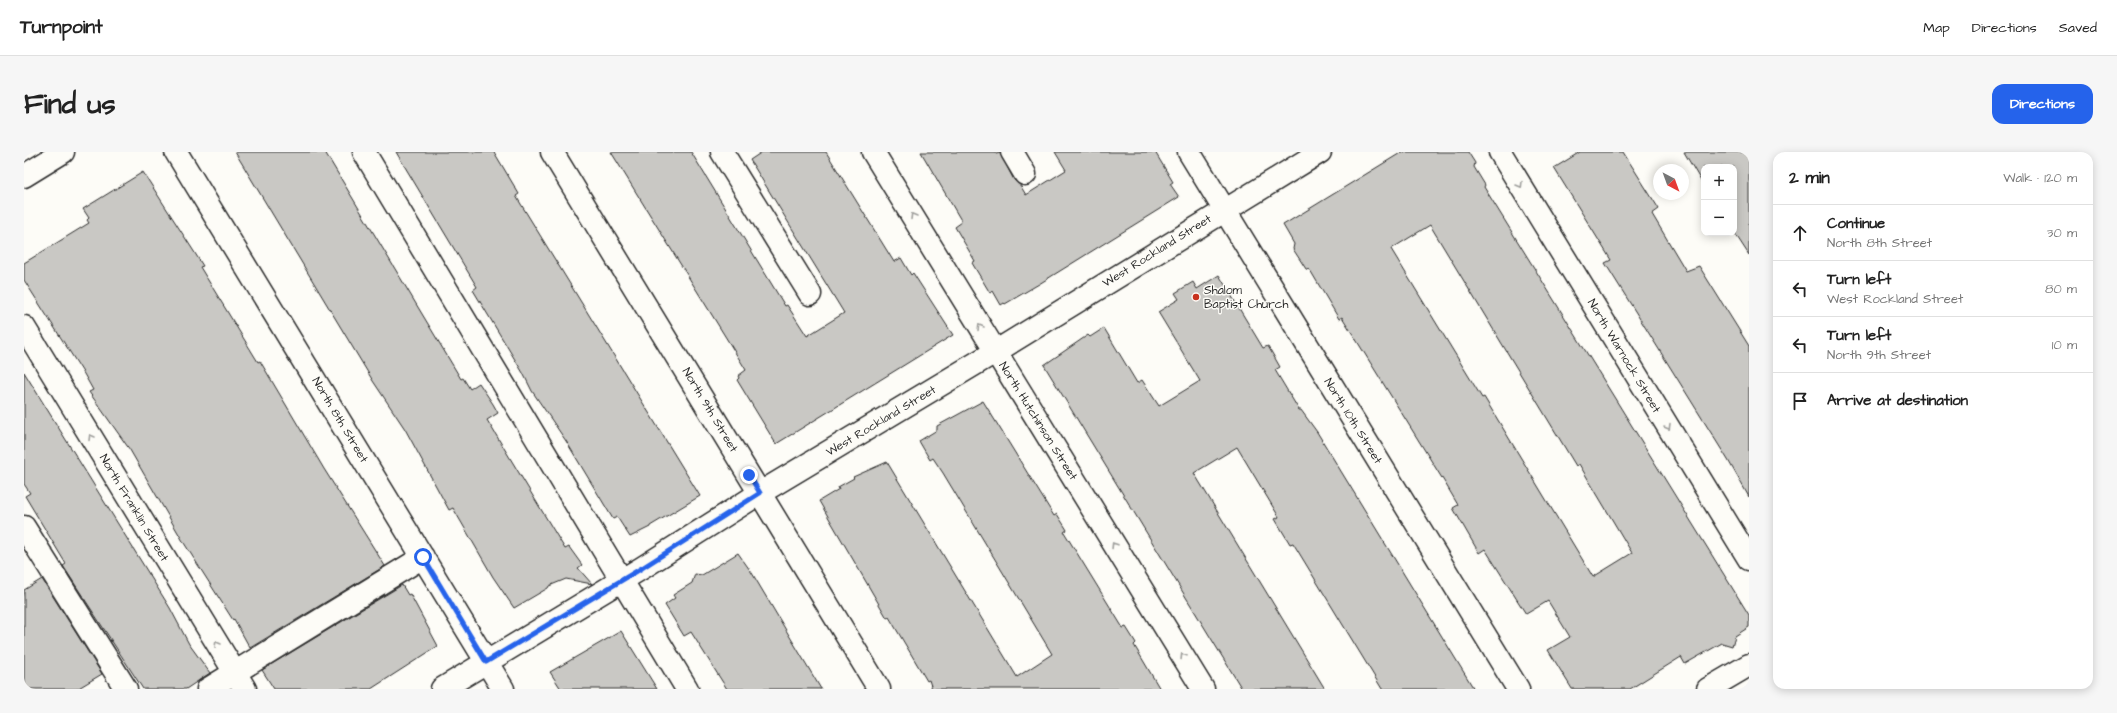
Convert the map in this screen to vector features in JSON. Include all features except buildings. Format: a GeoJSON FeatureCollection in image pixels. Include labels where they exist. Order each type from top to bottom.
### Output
{"type":"FeatureCollection","features":[{"type":"Feature","properties":{"kind":"street"},"geometry":{"type":"LineString","coordinates":[[24,176],[63,152]]}},
{"type":"Feature","properties":{"kind":"street","name":"North 8th Street"},"geometry":{"type":"LineString","coordinates":[[176,152],[502,689]]}},
{"type":"Feature","properties":{"kind":"street"},"geometry":{"type":"LineString","coordinates":[[364,152],[687,689]]}},
{"type":"Feature","properties":{"kind":"street","name":"North 9th Street"},"geometry":{"type":"LineString","coordinates":[[552,152],[879,689]]}},
{"type":"Feature","properties":{"kind":"street"},"geometry":{"type":"LineString","coordinates":[[722,152],[810,294]]}},
{"type":"Feature","properties":{"kind":"street","name":"North Hutchinson Street"},"geometry":{"type":"LineString","coordinates":[[874,152],[1203,689]]}},
{"type":"Feature","properties":{"kind":"street"},"geometry":{"type":"LineString","coordinates":[[1012,152],[1025,174]]}},
{"type":"Feature","properties":{"kind":"street","name":"North 10th Street"},"geometry":{"type":"LineString","coordinates":[[1189,152],[1518,689]]}},
{"type":"Feature","properties":{"kind":"street","name":"West Rockland Street"},"geometry":{"type":"LineString","coordinates":[[442,689],[760,493],[996,352],[1320,152]]}},
{"type":"Feature","properties":{"kind":"street","name":"North Warnock Street"},"geometry":{"type":"LineString","coordinates":[[1500,152],[1749,559]]}},
{"type":"Feature","properties":{"kind":"street","name":"North Franklin Street"},"geometry":{"type":"LineString","coordinates":[[24,327],[240,681]]}},
{"type":"Feature","properties":{"kind":"street"},"geometry":{"type":"LineString","coordinates":[[24,528],[126,689]]}},
{"type":"Feature","properties":{"kind":"street"},"geometry":{"type":"LineString","coordinates":[[208,689],[240,681],[423,557]]}},
{"type":"Feature","properties":{"kind":"street"},"geometry":{"type":"LineString","coordinates":[[1708,689],[1749,665]]}},
{"type":"Feature","properties":{"kind":"place","name":"Shalom Baptist Church"},"geometry":{"type":"Point","coordinates":[1196,297]}},
{"type":"Feature","properties":{"kind":"route"},"geometry":{"type":"LineString","coordinates":[[423,557],[486,662],[642,568],[760,493],[749,475]]}}]}
